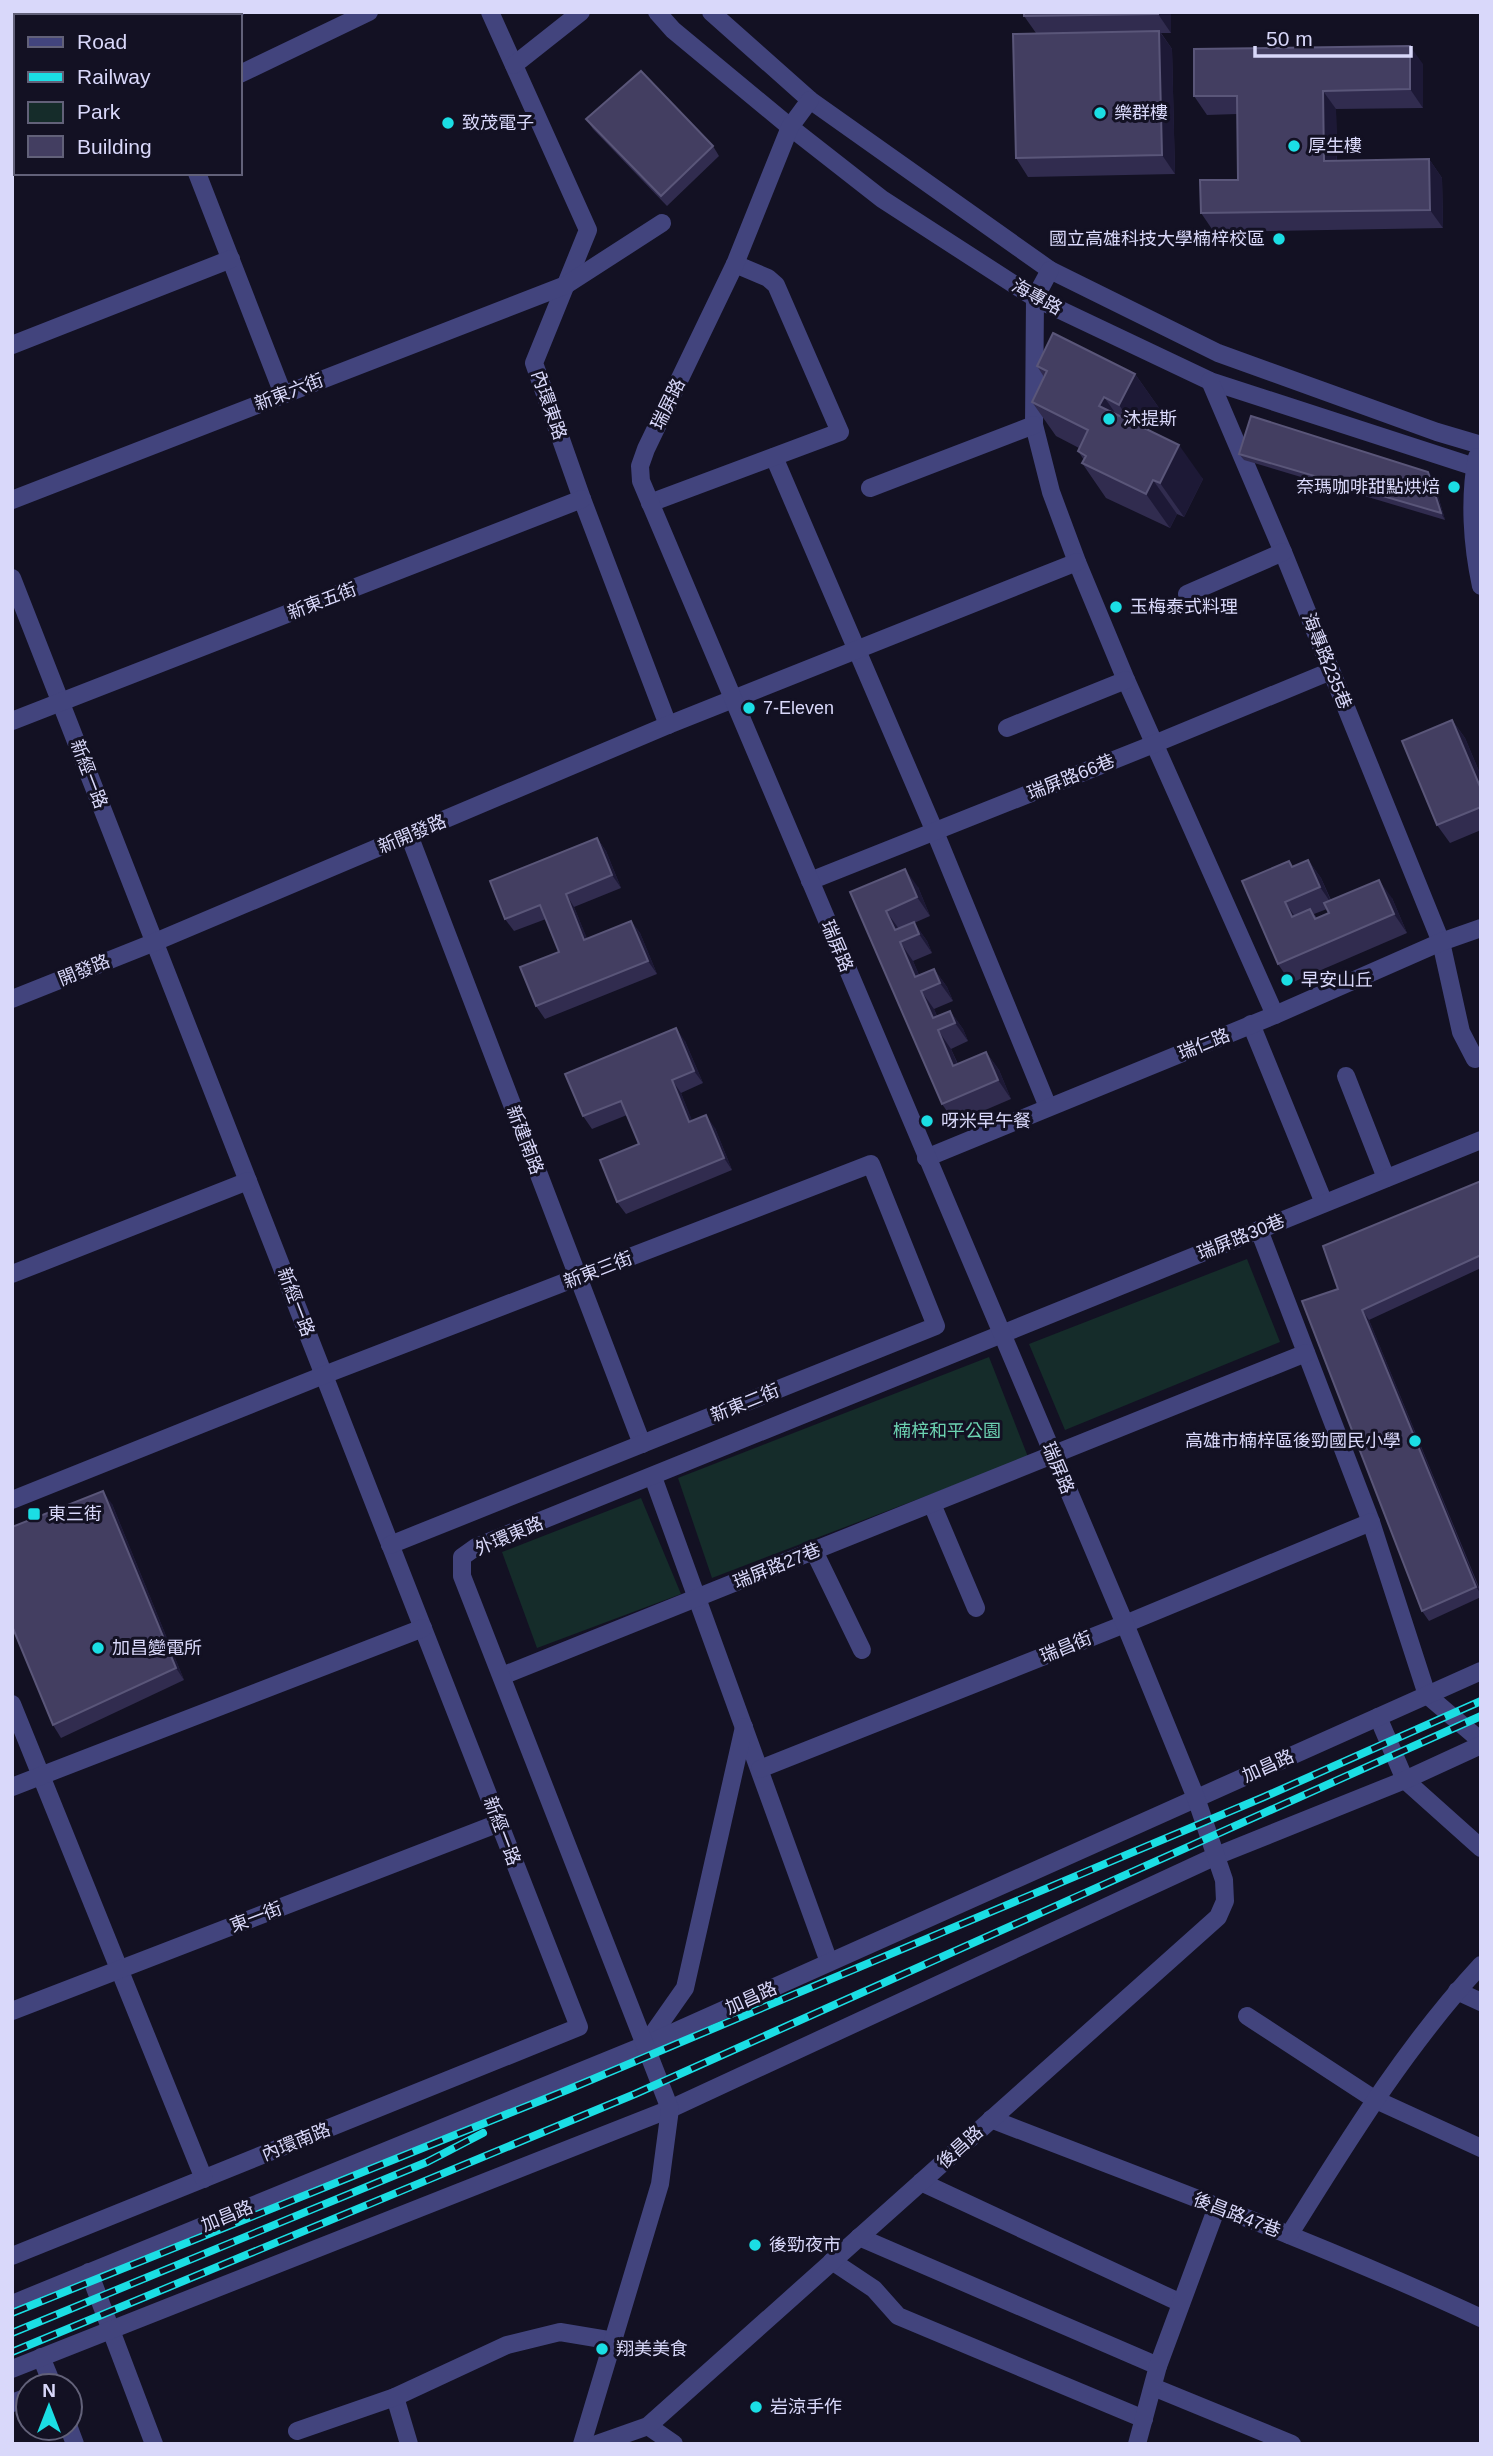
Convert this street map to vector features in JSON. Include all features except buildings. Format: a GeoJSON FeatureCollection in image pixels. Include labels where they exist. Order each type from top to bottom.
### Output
{"type":"FeatureCollection","features":[{"type":"Feature","properties":{"kind":"street"},"geometry":{"type":"LineString","coordinates":[[242,73],[369,12]]}},
{"type":"Feature","properties":{"kind":"street","name":"內環東路"},"geometry":{"type":"LineString","coordinates":[[490,12],[588,230],[534,363],[582,499],[668,725]]}},
{"type":"Feature","properties":{"kind":"street"},"geometry":{"type":"LineString","coordinates":[[514,65],[582,12]]}},
{"type":"Feature","properties":{"kind":"street","name":"海專路"},"geometry":{"type":"LineString","coordinates":[[657,12],[673,30],[882,199],[1035,298],[1210,381],[1478,468]]}},
{"type":"Feature","properties":{"kind":"street","name":"海專路"},"geometry":{"type":"LineString","coordinates":[[711,12],[810,100],[1051,270],[1218,353],[1480,445]]}},
{"type":"Feature","properties":{"kind":"street","name":"瑞屏路"},"geometry":{"type":"LineString","coordinates":[[810,100],[790,127],[735,264],[640,466],[641,481],[1125,1624],[1196,1798]]}},
{"type":"Feature","properties":{"kind":"street"},"geometry":{"type":"LineString","coordinates":[[198,175],[283,394]]}},
{"type":"Feature","properties":{"kind":"street","name":"新東六街"},"geometry":{"type":"LineString","coordinates":[[12,500],[566,285],[662,223]]}},
{"type":"Feature","properties":{"kind":"street"},"geometry":{"type":"LineString","coordinates":[[12,345],[230,259]]}},
{"type":"Feature","properties":{"kind":"street"},"geometry":{"type":"LineString","coordinates":[[650,503],[840,432],[776,285],[768,278],[735,264]]}},
{"type":"Feature","properties":{"kind":"street"},"geometry":{"type":"LineString","coordinates":[[1051,270],[1035,298],[1034,425],[1051,492],[1126,680],[1275,1015]]}},
{"type":"Feature","properties":{"kind":"street","name":"海專路235巷"},"geometry":{"type":"LineString","coordinates":[[1210,381],[1283,552],[1441,942],[1461,1032],[1475,1059]]}},
{"type":"Feature","properties":{"kind":"street"},"geometry":{"type":"LineString","coordinates":[[870,488],[1034,425]]}},
{"type":"Feature","properties":{"kind":"street"},"geometry":{"type":"LineString","coordinates":[[1480,445],[1473,507],[1477,568],[1481,586]]}},
{"type":"Feature","properties":{"kind":"street"},"geometry":{"type":"LineString","coordinates":[[774,457],[934,831],[1048,1107]]}},
{"type":"Feature","properties":{"kind":"street","name":"新東五街"},"geometry":{"type":"LineString","coordinates":[[12,721],[582,499]]}},
{"type":"Feature","properties":{"kind":"street"},"geometry":{"type":"LineString","coordinates":[[1187,594],[1283,552]]}},
{"type":"Feature","properties":{"kind":"street","name":"新開發路"},"geometry":{"type":"LineString","coordinates":[[155,942],[668,725],[1077,562]]}},
{"type":"Feature","properties":{"kind":"street","name":"新經一路"},"geometry":{"type":"LineString","coordinates":[[12,578],[579,2027]]}},
{"type":"Feature","properties":{"kind":"street","name":"瑞屏路66巷"},"geometry":{"type":"LineString","coordinates":[[810,881],[1331,671]]}},
{"type":"Feature","properties":{"kind":"street"},"geometry":{"type":"LineString","coordinates":[[1007,728],[1126,680]]}},
{"type":"Feature","properties":{"kind":"street","name":"新建南路"},"geometry":{"type":"LineString","coordinates":[[409,835],[642,1444]]}},
{"type":"Feature","properties":{"kind":"street","name":"瑞仁路"},"geometry":{"type":"LineString","coordinates":[[926,1158],[1275,1015],[1441,942],[1481,928]]}},
{"type":"Feature","properties":{"kind":"street","name":"開發路"},"geometry":{"type":"LineString","coordinates":[[12,999],[155,942]]}},
{"type":"Feature","properties":{"kind":"street"},"geometry":{"type":"LineString","coordinates":[[1251,1024],[1324,1203]]}},
{"type":"Feature","properties":{"kind":"street"},"geometry":{"type":"LineString","coordinates":[[1346,1076],[1386,1178]]}},
{"type":"Feature","properties":{"kind":"street","name":"瑞屏路30巷"},"geometry":{"type":"LineString","coordinates":[[1001,1335],[1481,1140]]}},
{"type":"Feature","properties":{"kind":"street","name":"新東三街"},"geometry":{"type":"LineString","coordinates":[[324,1375],[871,1164]]}},
{"type":"Feature","properties":{"kind":"street","name":"新東二街"},"geometry":{"type":"LineString","coordinates":[[390,1545],[936,1326],[871,1164]]}},
{"type":"Feature","properties":{"kind":"street"},"geometry":{"type":"LineString","coordinates":[[12,1274],[248,1181]]}},
{"type":"Feature","properties":{"kind":"street"},"geometry":{"type":"LineString","coordinates":[[12,2369],[670,2109],[1216,1856],[1405,1780],[1481,1743],[1427,1695],[1371,1522],[1259,1230]]}},
{"type":"Feature","properties":{"kind":"street","name":"外環東路"},"geometry":{"type":"LineString","coordinates":[[670,2109],[462,1576],[462,1557],[476,1547],[1001,1335]]}},
{"type":"Feature","properties":{"kind":"street","name":"瑞屏路27巷"},"geometry":{"type":"LineString","coordinates":[[502,1676],[1306,1353]]}},
{"type":"Feature","properties":{"kind":"street"},"geometry":{"type":"LineString","coordinates":[[12,1500],[324,1375]]}},
{"type":"Feature","properties":{"kind":"street"},"geometry":{"type":"LineString","coordinates":[[653,1477],[830,1962]]}},
{"type":"Feature","properties":{"kind":"street"},"geometry":{"type":"LineString","coordinates":[[932,1504],[976,1608]]}},
{"type":"Feature","properties":{"kind":"street","name":"瑞昌街"},"geometry":{"type":"LineString","coordinates":[[760,1769],[1125,1624],[1371,1522]]}},
{"type":"Feature","properties":{"kind":"street"},"geometry":{"type":"LineString","coordinates":[[814,1551],[862,1650]]}},
{"type":"Feature","properties":{"kind":"street"},"geometry":{"type":"LineString","coordinates":[[12,1787],[423,1628]]}},
{"type":"Feature","properties":{"kind":"street","name":"加昌路"},"geometry":{"type":"LineString","coordinates":[[12,2304],[645,2045],[1481,1671]]}},
{"type":"Feature","properties":{"kind":"street"},"geometry":{"type":"LineString","coordinates":[[12,1704],[204,2179]]}},
{"type":"Feature","properties":{"kind":"street"},"geometry":{"type":"LineString","coordinates":[[1378,1717],[1405,1780],[1481,1848]]}},
{"type":"Feature","properties":{"kind":"street"},"geometry":{"type":"LineString","coordinates":[[645,2045],[685,1987],[744,1727]]}},
{"type":"Feature","properties":{"kind":"street","name":"後昌路"},"geometry":{"type":"LineString","coordinates":[[597,2444],[648,2426],[1218,1917],[1225,1901],[1224,1880],[1196,1798]]}},
{"type":"Feature","properties":{"kind":"street","name":"東一街"},"geometry":{"type":"LineString","coordinates":[[12,2011],[499,1823]]}},
{"type":"Feature","properties":{"kind":"street"},"geometry":{"type":"LineString","coordinates":[[1289,2235],[1374,2099],[1457,1991],[1481,1965]]}},
{"type":"Feature","properties":{"kind":"street"},"geometry":{"type":"LineString","coordinates":[[1457,1991],[1481,2003]]}},
{"type":"Feature","properties":{"kind":"street"},"geometry":{"type":"LineString","coordinates":[[1247,2016],[1374,2099],[1481,2148]]}},
{"type":"Feature","properties":{"kind":"street","name":"內環南路"},"geometry":{"type":"LineString","coordinates":[[12,2256],[579,2027]]}},
{"type":"Feature","properties":{"kind":"street"},"geometry":{"type":"LineString","coordinates":[[582,2444],[660,2183],[670,2109]]}},
{"type":"Feature","properties":{"kind":"street","name":"後昌路47巷"},"geometry":{"type":"LineString","coordinates":[[991,2119],[1403,2281],[1481,2318]]}},
{"type":"Feature","properties":{"kind":"street"},"geometry":{"type":"LineString","coordinates":[[921,2182],[1181,2303]]}},
{"type":"Feature","properties":{"kind":"street"},"geometry":{"type":"LineString","coordinates":[[1137,2444],[1158,2366],[1217,2207]]}},
{"type":"Feature","properties":{"kind":"street"},"geometry":{"type":"LineString","coordinates":[[859,2237],[1158,2366]]}},
{"type":"Feature","properties":{"kind":"street"},"geometry":{"type":"LineString","coordinates":[[832,2261],[874,2289],[898,2316],[1144,2419]]}},
{"type":"Feature","properties":{"kind":"street"},"geometry":{"type":"LineString","coordinates":[[89,2272],[153,2444]]}},
{"type":"Feature","properties":{"kind":"street"},"geometry":{"type":"LineString","coordinates":[[298,2431],[395,2397],[507,2345],[560,2332],[614,2341]]}},
{"type":"Feature","properties":{"kind":"street"},"geometry":{"type":"LineString","coordinates":[[41,2357],[47,2372]]}},
{"type":"Feature","properties":{"kind":"street"},"geometry":{"type":"LineString","coordinates":[[1153,2387],[1292,2444]]}},
{"type":"Feature","properties":{"kind":"street"},"geometry":{"type":"LineString","coordinates":[[395,2397],[409,2444]]}},
{"type":"Feature","properties":{"kind":"street"},"geometry":{"type":"LineString","coordinates":[[648,2426],[674,2444]]}},
{"type":"Feature","properties":{"kind":"green space"},"geometry":{"type":"Polygon","coordinates":[[[1247,1259],[1280,1342],[1065,1430],[1029,1344],[1247,1259]]]}},
{"type":"Feature","properties":{"kind":"green space","name":"楠梓和平公園"},"geometry":{"type":"Polygon","coordinates":[[[989,1357],[1028,1457],[712,1578],[678,1478],[989,1357]]]}},
{"type":"Feature","properties":{"kind":"green space"},"geometry":{"type":"Polygon","coordinates":[[[641,1498],[681,1594],[537,1648],[502,1552],[641,1498]]]}},
{"type":"Feature","properties":{"kind":"railway"},"geometry":{"type":"LineString","coordinates":[[12,2313],[567,2090],[1264,1797],[1481,1701]]}},
{"type":"Feature","properties":{"kind":"railway"},"geometry":{"type":"LineString","coordinates":[[12,2352],[635,2094],[1481,1716]]}},
{"type":"Feature","properties":{"kind":"railway"},"geometry":{"type":"LineString","coordinates":[[12,2333],[427,2162],[483,2133]]}},
{"type":"Feature","properties":{"kind":"place","name":"樂群樓"},"geometry":{"type":"Point","coordinates":[1100,113]}},
{"type":"Feature","properties":{"kind":"place","name":"致茂電子"},"geometry":{"type":"Point","coordinates":[448,123]}},
{"type":"Feature","properties":{"kind":"place","name":"厚生樓"},"geometry":{"type":"Point","coordinates":[1294,146]}},
{"type":"Feature","properties":{"kind":"place","name":"國立高雄科技大學楠梓校區"},"geometry":{"type":"Point","coordinates":[1279,239]}},
{"type":"Feature","properties":{"kind":"place","name":"沐提斯"},"geometry":{"type":"Point","coordinates":[1109,419]}},
{"type":"Feature","properties":{"kind":"place","name":"奈瑪咖啡甜點烘焙"},"geometry":{"type":"Point","coordinates":[1454,487]}},
{"type":"Feature","properties":{"kind":"place","name":"玉梅泰式料理"},"geometry":{"type":"Point","coordinates":[1116,607]}},
{"type":"Feature","properties":{"kind":"place","name":"7-Eleven"},"geometry":{"type":"Point","coordinates":[749,708]}},
{"type":"Feature","properties":{"kind":"place","name":"早安山丘"},"geometry":{"type":"Point","coordinates":[1287,980]}},
{"type":"Feature","properties":{"kind":"place","name":"呀米早午餐"},"geometry":{"type":"Point","coordinates":[927,1121]}},
{"type":"Feature","properties":{"kind":"place","name":"高雄市楠梓區後勁國民小學"},"geometry":{"type":"Point","coordinates":[1415,1441]}},
{"type":"Feature","properties":{"kind":"place","name":"東三街"},"geometry":{"type":"Point","coordinates":[34,1514]}},
{"type":"Feature","properties":{"kind":"place","name":"加昌變電所"},"geometry":{"type":"Point","coordinates":[98,1648]}},
{"type":"Feature","properties":{"kind":"place","name":"後勁夜市"},"geometry":{"type":"Point","coordinates":[755,2245]}},
{"type":"Feature","properties":{"kind":"place","name":"翔美美食"},"geometry":{"type":"Point","coordinates":[602,2349]}},
{"type":"Feature","properties":{"kind":"place","name":"岩涼手作"},"geometry":{"type":"Point","coordinates":[756,2407]}}]}
